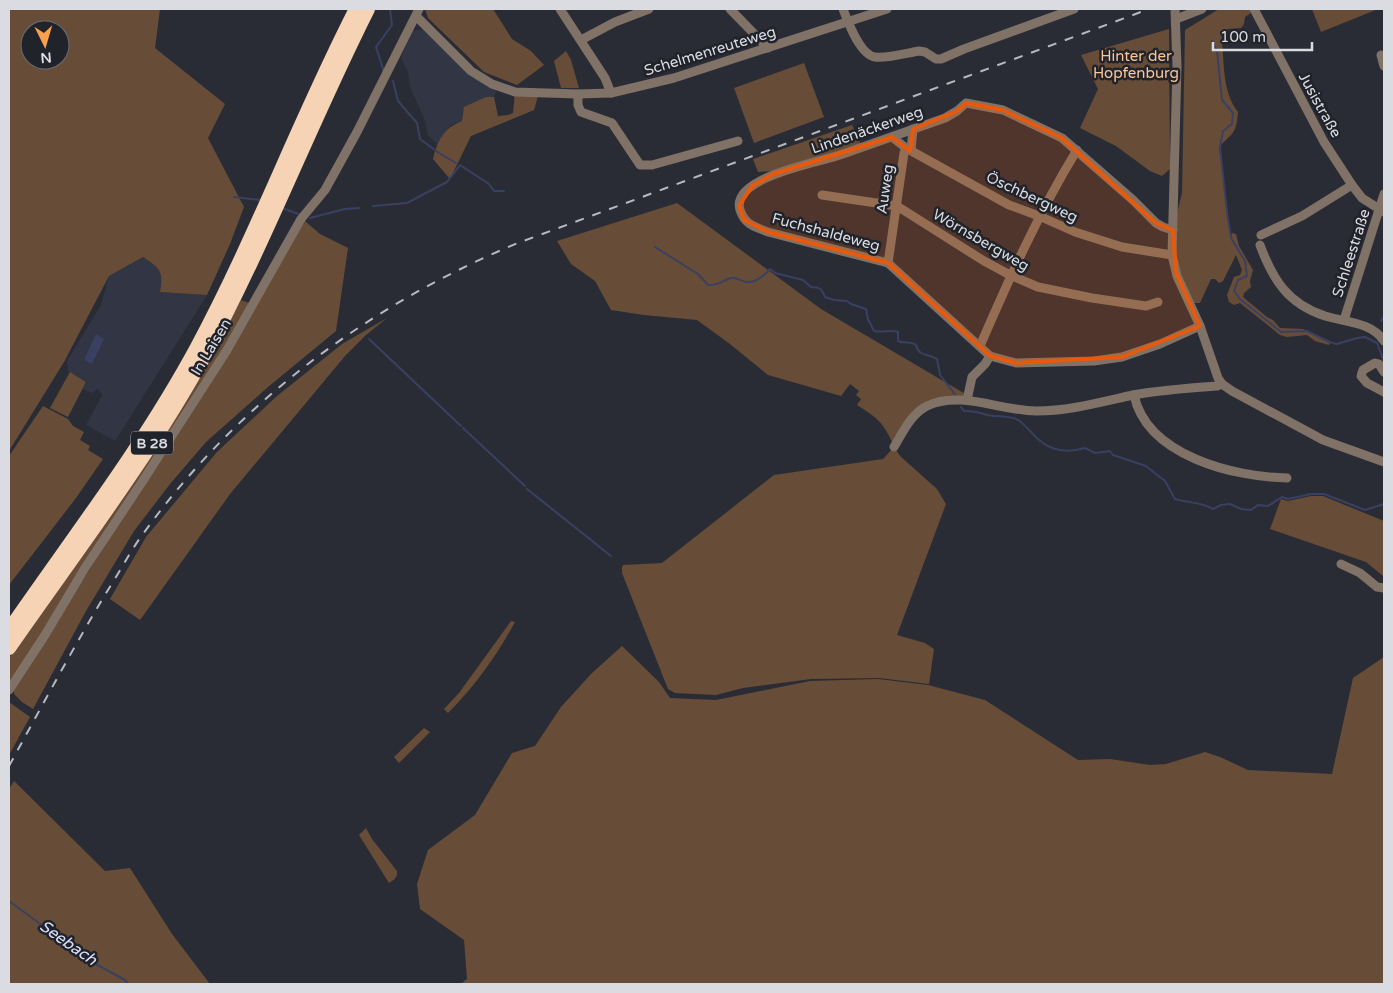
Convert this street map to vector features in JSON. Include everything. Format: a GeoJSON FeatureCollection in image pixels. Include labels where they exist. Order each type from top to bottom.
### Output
{"type":"FeatureCollection","features":[{"type":"Feature","properties":{"kind":"highway","name":"B 28"},"geometry":{"type":"LineString","coordinates":[[9,648],[117,495],[166,421],[223,320],[280,186],[337,71],[361,10]]}},
{"type":"Feature","properties":{"kind":"highway","name":"B 28"},"geometry":{"type":"LineString","coordinates":[[9,630],[114,481],[158,414],[265,220]]}},
{"type":"Feature","properties":{"kind":"street"},"geometry":{"type":"LineString","coordinates":[[560,9],[605,78],[611,93]]}},
{"type":"Feature","properties":{"kind":"street"},"geometry":{"type":"LineString","coordinates":[[581,40],[615,22],[649,9]]}},
{"type":"Feature","properties":{"kind":"street"},"geometry":{"type":"LineString","coordinates":[[730,9],[768,48]]}},
{"type":"Feature","properties":{"kind":"street"},"geometry":{"type":"LineString","coordinates":[[843,9],[847,21],[860,44],[866,52],[874,57],[925,52],[941,59],[1074,9]]}},
{"type":"Feature","properties":{"kind":"street","name":"Schelmenreuteweg"},"geometry":{"type":"LineString","coordinates":[[418,13],[471,71],[492,84],[515,92],[578,94],[611,93],[674,78],[887,9]]}},
{"type":"Feature","properties":{"kind":"street"},"geometry":{"type":"LineString","coordinates":[[1175,9],[1177,66],[1172,255],[1177,276],[1200,326],[1214,368],[1222,384],[1232,391],[1323,440],[1384,462]]}},
{"type":"Feature","properties":{"kind":"street"},"geometry":{"type":"LineString","coordinates":[[1176,19],[1202,9]]}},
{"type":"Feature","properties":{"kind":"street","name":"Jusistraße"},"geometry":{"type":"LineString","coordinates":[[1254,9],[1324,142],[1362,198],[1382,210]]}},
{"type":"Feature","properties":{"kind":"street","name":"In Laisen"},"geometry":{"type":"LineString","coordinates":[[9,690],[85,568],[227,350],[301,220],[325,190],[358,132],[418,13]]}},
{"type":"Feature","properties":{"kind":"street"},"geometry":{"type":"LineString","coordinates":[[1381,56],[1384,66]]}},
{"type":"Feature","properties":{"kind":"street"},"geometry":{"type":"LineString","coordinates":[[578,94],[578,105],[581,112],[612,123],[640,165],[652,165],[738,141]]}},
{"type":"Feature","properties":{"kind":"street","name":"Lindenäckerweg"},"geometry":{"type":"LineString","coordinates":[[773,174],[826,160],[892,137],[951,114],[966,103],[999,109],[1022,118],[1062,138],[1077,150]]}},
{"type":"Feature","properties":{"kind":"street","name":"Auweg"},"geometry":{"type":"LineString","coordinates":[[888,263],[897,206],[913,129]]}},
{"type":"Feature","properties":{"kind":"street","name":"Öschbergweg"},"geometry":{"type":"LineString","coordinates":[[892,137],[909,149],[1009,205],[1075,232],[1122,247],[1172,255]]}},
{"type":"Feature","properties":{"kind":"street"},"geometry":{"type":"LineString","coordinates":[[980,346],[1010,275],[1039,216],[1077,150],[1156,223],[1173,230]]}},
{"type":"Feature","properties":{"kind":"street","name":"Fuchshaldeweg"},"geometry":{"type":"LineString","coordinates":[[773,174],[752,186],[741,199],[739,206],[744,220],[750,225],[768,232],[888,263],[990,356],[1016,363],[1094,361],[1122,357],[1160,344],[1200,326]]}},
{"type":"Feature","properties":{"kind":"street"},"geometry":{"type":"LineString","coordinates":[[1352,185],[1260,240],[1268,266],[1277,282],[1290,296],[1304,307],[1325,316],[1371,329],[1384,341]]}},
{"type":"Feature","properties":{"kind":"street","name":"Schleestraße"},"geometry":{"type":"LineString","coordinates":[[1344,320],[1382,210],[1384,194]]}},
{"type":"Feature","properties":{"kind":"street","name":"Wörnsbergweg"},"geometry":{"type":"LineString","coordinates":[[822,195],[897,206],[984,261],[1038,287],[1146,306],[1158,302]]}},
{"type":"Feature","properties":{"kind":"street"},"geometry":{"type":"LineString","coordinates":[[967,400],[972,377],[990,356]]}},
{"type":"Feature","properties":{"kind":"street"},"geometry":{"type":"LineString","coordinates":[[1384,372],[1375,363],[1363,370],[1361,376],[1367,383],[1384,392]]}},
{"type":"Feature","properties":{"kind":"street"},"geometry":{"type":"LineString","coordinates":[[894,447],[911,418],[927,406],[946,402],[967,400],[1014,410],[1037,411],[1091,405],[1163,390],[1222,384]]}},
{"type":"Feature","properties":{"kind":"street"},"geometry":{"type":"LineString","coordinates":[[1134,395],[1141,417],[1147,426],[1162,440],[1206,464],[1268,481],[1288,478]]}},
{"type":"Feature","properties":{"kind":"street"},"geometry":{"type":"LineString","coordinates":[[1341,564],[1360,572],[1377,587],[1384,588]]}},
{"type":"Feature","properties":{"kind":"highlighted area"},"geometry":{"type":"Polygon","coordinates":[[[966,103],[1003,110],[1062,138],[1156,223],[1173,230],[1176,272],[1200,326],[1122,357],[1016,363],[990,356],[888,263],[768,232],[744,220],[739,206],[752,186],[773,174],[892,137],[910,151],[913,129],[957,111],[966,103]]]}},
{"type":"Feature","properties":{"kind":"shaded area"},"geometry":{"type":"Polygon","coordinates":[[[426,29],[497,88],[494,97],[486,97],[462,121],[451,125],[437,144],[428,135],[424,118],[410,87],[408,72],[401,57],[413,31],[426,29]]]}},
{"type":"Feature","properties":{"kind":"shaded area"},"geometry":{"type":"Polygon","coordinates":[[[143,257],[156,266],[163,279],[161,292],[207,295],[115,441],[86,425],[103,394],[97,389],[92,393],[83,389],[87,382],[68,371],[67,361],[101,305],[109,276],[143,257]]]}},
{"type":"Feature","properties":{"kind":"green space"},"geometry":{"type":"Polygon","coordinates":[[[9,9],[160,9],[155,48],[225,104],[208,138],[244,207],[207,295],[160,292],[161,275],[153,264],[143,257],[109,276],[64,362],[9,451],[9,9]]]}},
{"type":"Feature","properties":{"kind":"green space"},"geometry":{"type":"Polygon","coordinates":[[[425,9],[493,9],[512,39],[531,51],[544,65],[517,85],[484,72],[428,18],[425,9]]]}},
{"type":"Feature","properties":{"kind":"green space"},"geometry":{"type":"Polygon","coordinates":[[[1219,9],[1255,10],[1245,17],[1241,28],[1228,29],[1221,34],[1226,85],[1238,112],[1235,129],[1219,147],[1231,237],[1232,233],[1236,234],[1239,246],[1253,270],[1250,281],[1251,287],[1244,293],[1243,297],[1273,320],[1280,328],[1303,329],[1330,341],[1329,345],[1315,341],[1307,335],[1287,337],[1280,335],[1240,303],[1234,305],[1229,302],[1227,295],[1234,277],[1240,275],[1242,270],[1236,255],[1223,281],[1219,283],[1215,279],[1211,279],[1200,303],[1190,303],[1181,285],[1173,230],[1182,193],[1185,30],[1219,9]]]}},
{"type":"Feature","properties":{"kind":"green space"},"geometry":{"type":"Polygon","coordinates":[[[1312,9],[1378,9],[1321,32],[1312,9]]]}},
{"type":"Feature","properties":{"kind":"green space","name":"Hinter der Hopfenburg"},"geometry":{"type":"Polygon","coordinates":[[[1169,29],[1170,169],[1162,176],[1150,171],[1116,146],[1080,128],[1098,89],[1081,55],[1169,29]]]}},
{"type":"Feature","properties":{"kind":"green space"},"geometry":{"type":"Polygon","coordinates":[[[566,51],[571,60],[579,88],[561,88],[554,61],[566,51]]]}},
{"type":"Feature","properties":{"kind":"green space"},"geometry":{"type":"Polygon","coordinates":[[[804,63],[824,117],[754,143],[734,88],[804,63]]]}},
{"type":"Feature","properties":{"kind":"green space"},"geometry":{"type":"Polygon","coordinates":[[[515,92],[538,96],[534,110],[471,136],[450,179],[433,159],[442,136],[450,127],[462,121],[464,107],[486,97],[494,97],[498,116],[513,113],[515,92]]]}},
{"type":"Feature","properties":{"kind":"green space"},"geometry":{"type":"Polygon","coordinates":[[[852,125],[862,147],[773,171],[758,172],[753,159],[852,125]]]}},
{"type":"Feature","properties":{"kind":"green space"},"geometry":{"type":"Polygon","coordinates":[[[677,203],[821,309],[984,405],[948,404],[931,408],[916,417],[894,446],[887,431],[880,422],[857,405],[861,399],[856,395],[859,391],[850,384],[841,396],[768,375],[697,320],[611,310],[595,281],[571,264],[557,241],[677,203]]]}},
{"type":"Feature","properties":{"kind":"green space"},"geometry":{"type":"Polygon","coordinates":[[[305,221],[320,234],[348,248],[336,331],[268,387],[206,442],[170,484],[134,531],[86,611],[33,709],[14,694],[14,689],[228,351],[305,221]]]}},
{"type":"Feature","properties":{"kind":"green space"},"geometry":{"type":"Polygon","coordinates":[[[241,300],[249,303],[225,349],[9,684],[9,658],[189,394],[241,300]]]}},
{"type":"Feature","properties":{"kind":"green space"},"geometry":{"type":"Polygon","coordinates":[[[387,318],[345,356],[230,494],[140,620],[110,599],[146,537],[217,452],[277,396],[342,344],[387,318]]]}},
{"type":"Feature","properties":{"kind":"green space"},"geometry":{"type":"Polygon","coordinates":[[[70,372],[86,382],[68,417],[50,408],[70,372]]]}},
{"type":"Feature","properties":{"kind":"green space"},"geometry":{"type":"Polygon","coordinates":[[[43,406],[68,419],[73,426],[84,432],[80,440],[90,446],[88,450],[103,459],[76,498],[9,585],[9,456],[43,406]]]}},
{"type":"Feature","properties":{"kind":"green space"},"geometry":{"type":"Polygon","coordinates":[[[894,447],[900,456],[937,489],[946,504],[897,635],[925,643],[934,649],[929,684],[879,678],[811,679],[743,688],[716,695],[675,693],[668,689],[622,573],[623,565],[662,563],[774,475],[883,459],[894,447]]]}},
{"type":"Feature","properties":{"kind":"green space"},"geometry":{"type":"Polygon","coordinates":[[[1311,496],[1323,496],[1384,521],[1383,576],[1366,562],[1270,529],[1281,499],[1288,501],[1311,496]]]}},
{"type":"Feature","properties":{"kind":"green space"},"geometry":{"type":"Polygon","coordinates":[[[511,621],[515,622],[493,658],[448,713],[444,709],[459,693],[511,621]]]}},
{"type":"Feature","properties":{"kind":"green space"},"geometry":{"type":"Polygon","coordinates":[[[622,646],[659,682],[670,698],[716,700],[810,681],[878,679],[928,685],[985,700],[1078,760],[1110,759],[1150,765],[1166,764],[1205,752],[1248,770],[1332,774],[1353,678],[1384,657],[1384,984],[461,984],[467,979],[464,940],[420,909],[417,884],[428,850],[475,815],[512,753],[535,746],[561,707],[591,674],[622,646]]]}},
{"type":"Feature","properties":{"kind":"green space"},"geometry":{"type":"Polygon","coordinates":[[[9,702],[30,717],[9,755],[9,702]]]}},
{"type":"Feature","properties":{"kind":"green space"},"geometry":{"type":"Polygon","coordinates":[[[424,728],[430,732],[399,763],[394,757],[424,728]]]}},
{"type":"Feature","properties":{"kind":"green space"},"geometry":{"type":"Polygon","coordinates":[[[14,781],[105,871],[130,868],[172,934],[210,984],[9,984],[9,789],[14,781]]]}},
{"type":"Feature","properties":{"kind":"green space"},"geometry":{"type":"Polygon","coordinates":[[[366,828],[372,839],[397,871],[395,878],[389,883],[359,835],[366,828]]]}},
{"type":"Feature","properties":{"kind":"water"},"geometry":{"type":"Polygon","coordinates":[[[96,334],[104,339],[92,364],[86,361],[85,358],[96,334]]]}},
{"type":"Feature","properties":{"kind":"waterway"},"geometry":{"type":"LineString","coordinates":[[384,72],[376,47],[392,25],[390,9]]}},
{"type":"Feature","properties":{"kind":"waterway"},"geometry":{"type":"LineString","coordinates":[[1212,41],[1217,51],[1222,100],[1233,113],[1232,124],[1223,131],[1220,147],[1231,238],[1245,261],[1247,276],[1238,280],[1234,291],[1240,299],[1281,332],[1307,331],[1337,344],[1365,337],[1377,343],[1384,361]]}},
{"type":"Feature","properties":{"kind":"waterway"},"geometry":{"type":"LineString","coordinates":[[393,81],[398,101],[417,123],[420,139],[456,163]]}},
{"type":"Feature","properties":{"kind":"waterway"},"geometry":{"type":"LineString","coordinates":[[373,206],[407,203],[447,182],[460,165],[489,184],[494,191],[504,191]]}},
{"type":"Feature","properties":{"kind":"waterway"},"geometry":{"type":"LineString","coordinates":[[234,197],[261,200]]}},
{"type":"Feature","properties":{"kind":"waterway"},"geometry":{"type":"LineString","coordinates":[[282,208],[301,215]]}},
{"type":"Feature","properties":{"kind":"waterway"},"geometry":{"type":"LineString","coordinates":[[310,218],[345,209],[359,208]]}},
{"type":"Feature","properties":{"kind":"waterway"},"geometry":{"type":"LineString","coordinates":[[655,247],[698,274],[708,285],[717,284],[731,278],[746,282],[753,281],[770,269],[775,273],[803,280],[811,287],[817,287],[823,292],[825,297],[847,301],[866,309],[868,319],[874,331],[898,332],[898,341],[914,344],[919,352],[937,359],[940,375],[957,397]]}},
{"type":"Feature","properties":{"kind":"waterway"},"geometry":{"type":"LineString","coordinates":[[1381,321],[1384,317]]}},
{"type":"Feature","properties":{"kind":"waterway"},"geometry":{"type":"LineString","coordinates":[[369,339],[461,426]]}},
{"type":"Feature","properties":{"kind":"waterway"},"geometry":{"type":"LineString","coordinates":[[961,407],[964,411],[991,416],[1011,417],[1018,420],[1035,437],[1055,449],[1072,451],[1085,448],[1095,453],[1110,451],[1113,455],[1146,466],[1165,481],[1175,499],[1204,505],[1213,509],[1221,505],[1230,504],[1241,509],[1251,510],[1258,505],[1268,506],[1282,497],[1288,499],[1311,494],[1324,494],[1365,510],[1384,504]]}},
{"type":"Feature","properties":{"kind":"waterway"},"geometry":{"type":"LineString","coordinates":[[463,428],[525,486]]}},
{"type":"Feature","properties":{"kind":"waterway"},"geometry":{"type":"LineString","coordinates":[[527,489],[611,556]]}},
{"type":"Feature","properties":{"kind":"waterway","name":"Seebach"},"geometry":{"type":"LineString","coordinates":[[9,901],[92,962],[125,980],[128,984]]}},
{"type":"Feature","properties":{"kind":"railway"},"geometry":{"type":"LineString","coordinates":[[9,766],[98,607],[143,534],[180,486],[220,442],[264,400],[310,362],[359,327],[410,296],[463,268],[518,243],[1149,9]]}}]}
